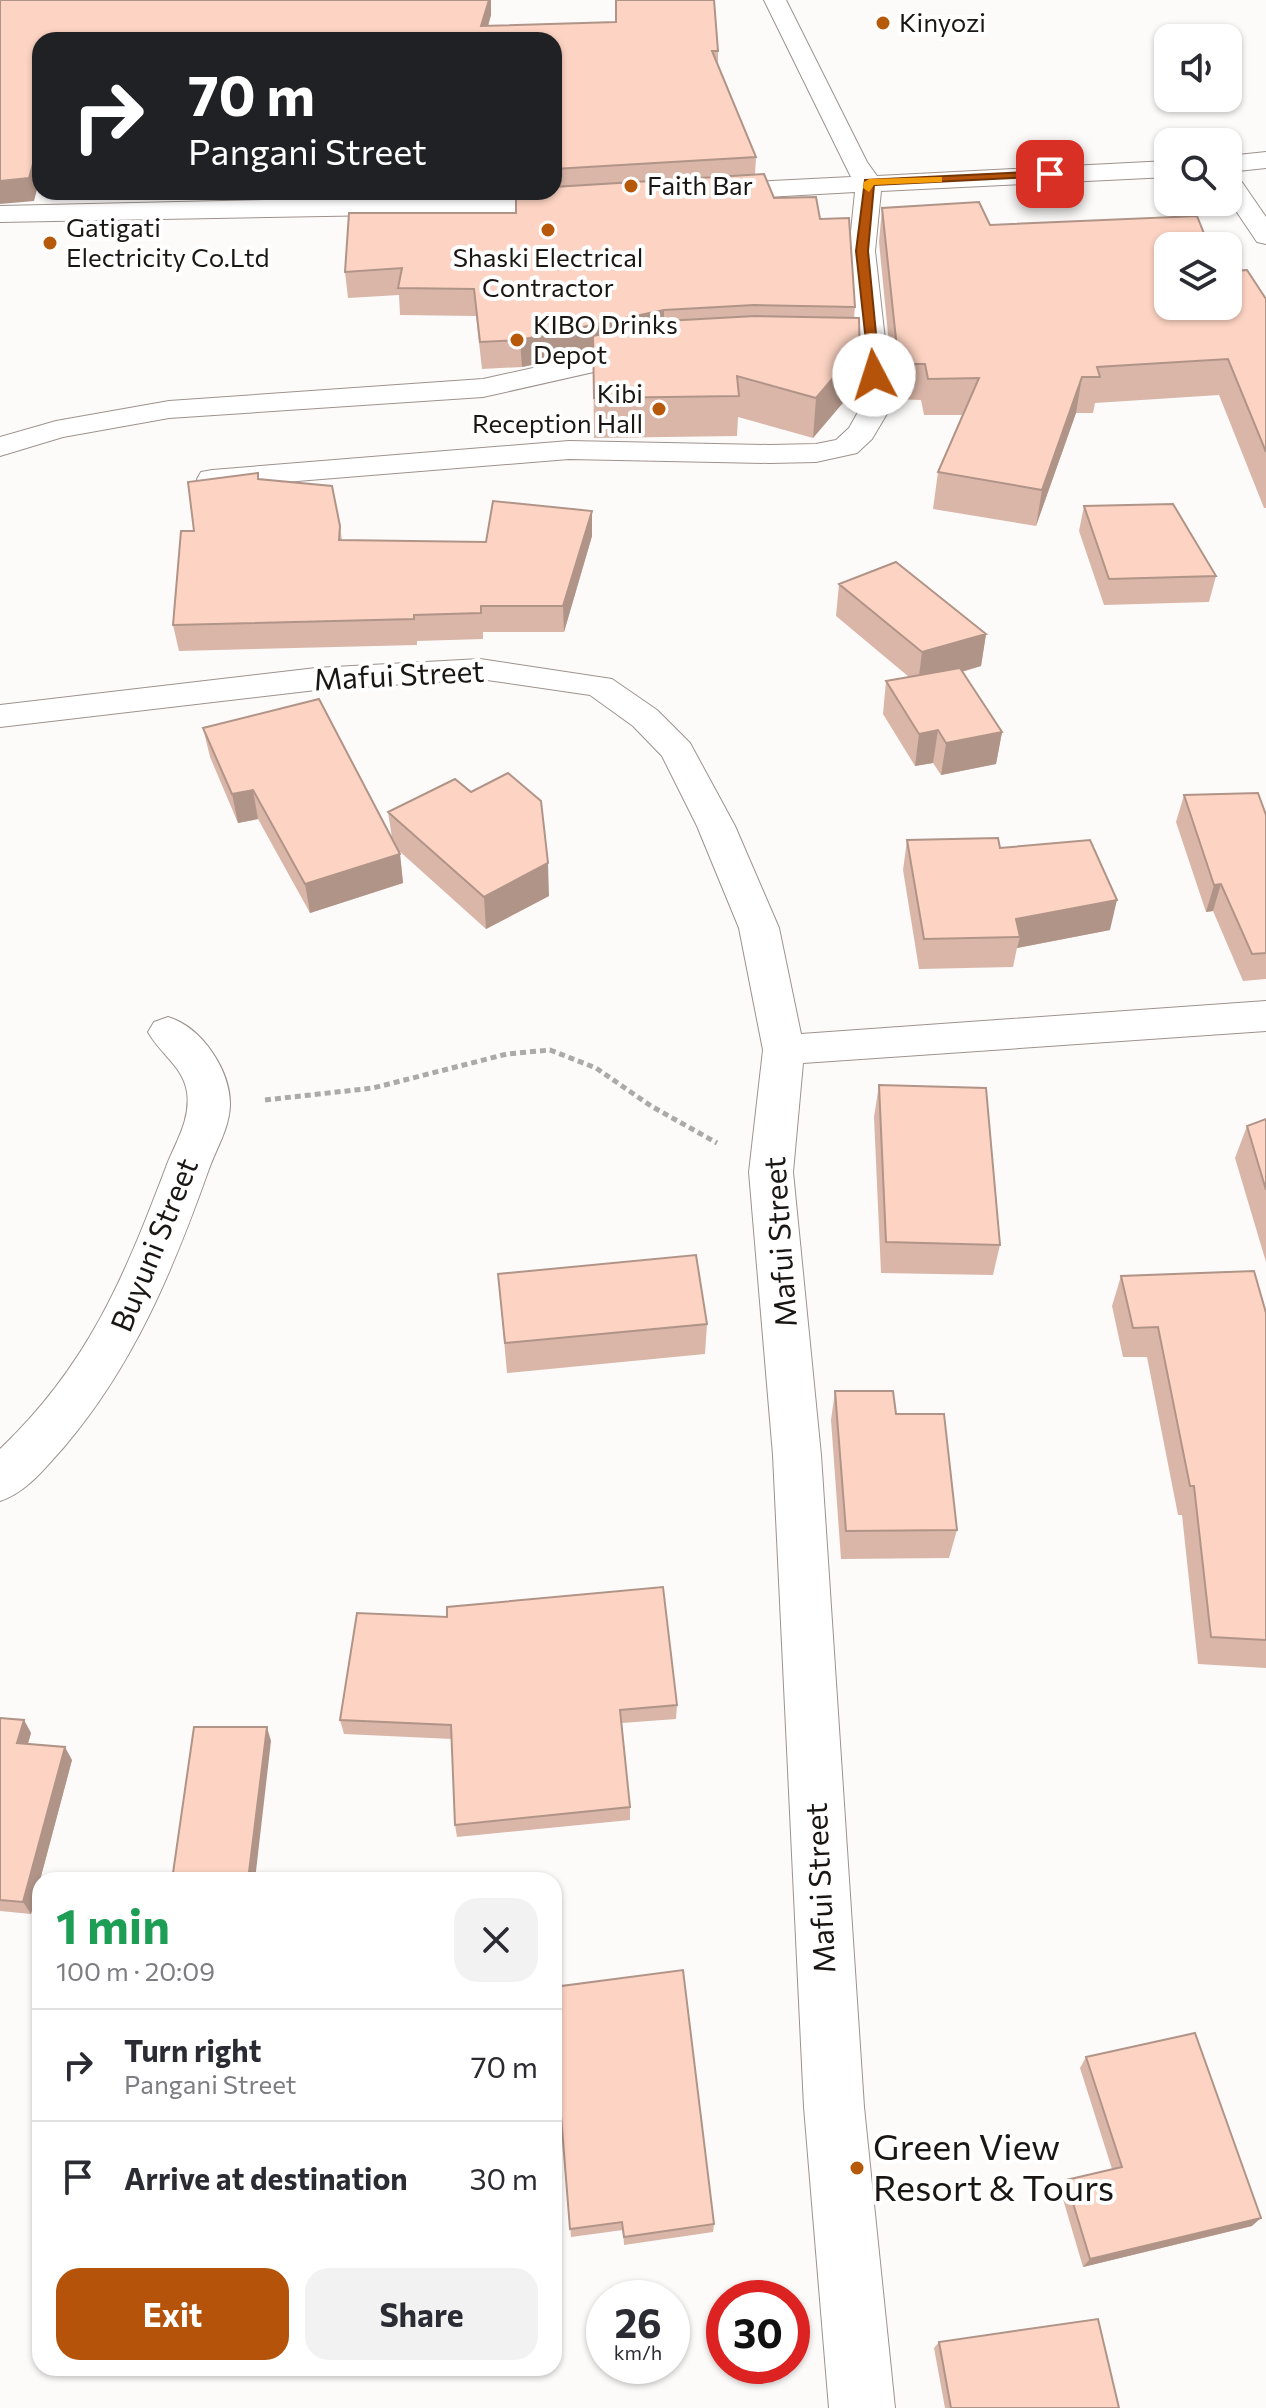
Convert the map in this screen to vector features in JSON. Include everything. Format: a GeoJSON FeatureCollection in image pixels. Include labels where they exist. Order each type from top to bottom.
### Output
{"type":"FeatureCollection","features":[{"type":"Feature","properties":{"kind":"street"},"geometry":{"type":"LineString","coordinates":[[775,0],[804,66],[846,143],[858,172],[869,182]]}},
{"type":"Feature","properties":{"kind":"street"},"geometry":{"type":"LineString","coordinates":[[1242,163],[1266,160]]}},
{"type":"Feature","properties":{"kind":"street"},"geometry":{"type":"LineString","coordinates":[[687,193],[1154,170]]}},
{"type":"Feature","properties":{"kind":"street"},"geometry":{"type":"LineString","coordinates":[[212,479],[569,450],[816,453],[846,447],[861,433],[873,412],[857,345],[869,182]]}},
{"type":"Feature","properties":{"kind":"street"},"geometry":{"type":"LineString","coordinates":[[0,214],[547,204],[596,198]]}},
{"type":"Feature","properties":{"kind":"street"},"geometry":{"type":"LineString","coordinates":[[1242,201],[1266,236]]}},
{"type":"Feature","properties":{"kind":"street"},"geometry":{"type":"LineString","coordinates":[[0,447],[48,430],[117,415],[256,402],[462,391],[528,379],[634,353],[680,347]]}},
{"type":"Feature","properties":{"kind":"street","name":"Mafui Street"},"geometry":{"type":"LineString","coordinates":[[0,716],[316,679],[480,669],[600,686],[645,718],[677,751],[716,826],[759,928],[784,1050],[771,1172],[797,1455],[834,2107],[862,2408]]}},
{"type":"Feature","properties":{"kind":"street"},"geometry":{"type":"LineString","coordinates":[[784,1050],[899,1039],[1098,1029],[1266,1016]]}},
{"type":"Feature","properties":{"kind":"street"},"geometry":{"type":"LineString","coordinates":[[168,1032],[193,1055],[199,1065],[210,1106]]}},
{"type":"Feature","properties":{"kind":"street","name":"Buyuni Street"},"geometry":{"type":"LineString","coordinates":[[0,1480],[19,1463],[91,1380],[118,1338],[140,1296],[178,1202],[210,1106]]}},
{"type":"Feature","properties":{"kind":"path"},"geometry":{"type":"LineString","coordinates":[[210,1106],[373,1088],[507,1054],[550,1050],[596,1068],[662,1112],[771,1172]]}},
{"type":"Feature","properties":{"kind":"building"},"geometry":{"type":"Polygon","coordinates":[[[0,0],[489,0],[481,26],[616,22],[616,0],[714,0],[718,51],[712,51],[756,157],[562,169],[562,32],[32,32],[32,167],[29,178],[0,181],[0,0]]]}},
{"type":"Feature","properties":{"kind":"building"},"geometry":{"type":"Polygon","coordinates":[[[764,174],[774,198],[816,197],[820,219],[849,218],[855,307],[754,305],[664,310],[520,340],[480,342],[474,289],[398,288],[402,268],[345,272],[349,213],[516,213],[516,200],[562,200],[562,187],[764,174]]]}},
{"type":"Feature","properties":{"kind":"building"},"geometry":{"type":"Polygon","coordinates":[[[979,202],[990,225],[1197,216],[1203,232],[1154,232],[1154,320],[1242,320],[1242,270],[1247,270],[1266,299],[1266,452],[1228,359],[1097,367],[1100,377],[1082,377],[1042,490],[938,472],[979,378],[928,379],[925,364],[895,364],[896,339],[882,208],[979,202]]]}},
{"type":"Feature","properties":{"kind":"building"},"geometry":{"type":"Polygon","coordinates":[[[755,316],[859,318],[860,359],[850,358],[816,398],[737,376],[739,396],[594,398],[593,336],[665,321],[755,316]]]}},
{"type":"Feature","properties":{"kind":"building"},"geometry":{"type":"Polygon","coordinates":[[[258,473],[258,479],[332,486],[340,526],[339,540],[486,542],[493,501],[592,511],[563,606],[481,606],[481,613],[414,615],[414,619],[173,625],[181,531],[194,531],[188,482],[258,473]]]}},
{"type":"Feature","properties":{"kind":"building"},"geometry":{"type":"Polygon","coordinates":[[[1173,504],[1216,576],[1109,579],[1084,506],[1173,504]]]}},
{"type":"Feature","properties":{"kind":"building"},"geometry":{"type":"Polygon","coordinates":[[[896,562],[986,634],[922,652],[839,584],[896,562]]]}},
{"type":"Feature","properties":{"kind":"building"},"geometry":{"type":"Polygon","coordinates":[[[960,668],[1002,732],[946,743],[938,730],[919,734],[886,681],[960,668]]]}},
{"type":"Feature","properties":{"kind":"building"},"geometry":{"type":"Polygon","coordinates":[[[319,699],[400,854],[305,884],[253,790],[232,794],[203,728],[319,699]]]}},
{"type":"Feature","properties":{"kind":"building"},"geometry":{"type":"Polygon","coordinates":[[[508,773],[541,801],[548,863],[484,897],[388,812],[455,779],[471,792],[508,773]]]}},
{"type":"Feature","properties":{"kind":"building"},"geometry":{"type":"Polygon","coordinates":[[[1258,793],[1266,815],[1266,953],[1252,954],[1221,884],[1214,885],[1184,795],[1258,793]]]}},
{"type":"Feature","properties":{"kind":"building"},"geometry":{"type":"Polygon","coordinates":[[[998,838],[1000,848],[1090,840],[1117,900],[1016,919],[1020,937],[924,939],[907,840],[998,838]]]}},
{"type":"Feature","properties":{"kind":"building"},"geometry":{"type":"Polygon","coordinates":[[[879,1085],[986,1088],[1000,1245],[886,1242],[879,1085]]]}},
{"type":"Feature","properties":{"kind":"building"},"geometry":{"type":"Polygon","coordinates":[[[1266,1119],[1266,1190],[1247,1126],[1266,1119]]]}},
{"type":"Feature","properties":{"kind":"building"},"geometry":{"type":"Polygon","coordinates":[[[696,1255],[707,1324],[505,1343],[498,1274],[696,1255]]]}},
{"type":"Feature","properties":{"kind":"building"},"geometry":{"type":"Polygon","coordinates":[[[1254,1271],[1266,1313],[1266,1640],[1211,1637],[1194,1486],[1190,1486],[1158,1327],[1133,1328],[1121,1276],[1254,1271]]]}},
{"type":"Feature","properties":{"kind":"building"},"geometry":{"type":"Polygon","coordinates":[[[835,1391],[893,1391],[896,1414],[944,1414],[957,1530],[846,1531],[835,1391]]]}},
{"type":"Feature","properties":{"kind":"building"},"geometry":{"type":"Polygon","coordinates":[[[663,1587],[677,1705],[620,1710],[630,1807],[455,1825],[451,1725],[340,1720],[357,1613],[447,1617],[447,1607],[663,1587]]]}},
{"type":"Feature","properties":{"kind":"building"},"geometry":{"type":"Polygon","coordinates":[[[0,1718],[24,1720],[17,1743],[65,1747],[23,1902],[0,1900],[0,1718]]]}},
{"type":"Feature","properties":{"kind":"building"},"geometry":{"type":"Polygon","coordinates":[[[194,1727],[267,1727],[249,1872],[173,1872],[194,1727]]]}},
{"type":"Feature","properties":{"kind":"building"},"geometry":{"type":"Polygon","coordinates":[[[683,1970],[714,2224],[624,2237],[622,2222],[570,2229],[562,2128],[562,1986],[683,1970]]]}},
{"type":"Feature","properties":{"kind":"building"},"geometry":{"type":"Polygon","coordinates":[[[1195,2033],[1261,2218],[1090,2259],[1066,2180],[1122,2167],[1086,2057],[1195,2033]]]}},
{"type":"Feature","properties":{"kind":"building"},"geometry":{"type":"Polygon","coordinates":[[[1098,2319],[1119,2408],[951,2408],[939,2342],[1098,2319]]]}},
{"type":"Feature","properties":{"kind":"slow traffic"},"geometry":{"type":"LineString","coordinates":[[869,188],[869,182],[938,180]]}},
{"type":"Feature","properties":{"kind":"place","name":"Kinyozi"},"geometry":{"type":"Point","coordinates":[883,23]}},
{"type":"Feature","properties":{"kind":"place","name":"Faith Bar"},"geometry":{"type":"Point","coordinates":[631,186]}},
{"type":"Feature","properties":{"kind":"place","name":"Shaski Electrical Contractor"},"geometry":{"type":"Point","coordinates":[548,230]}},
{"type":"Feature","properties":{"kind":"place","name":"Gatigati Electricity Co.Ltd"},"geometry":{"type":"Point","coordinates":[50,243]}},
{"type":"Feature","properties":{"kind":"place","name":"KIBO Drinks Depot"},"geometry":{"type":"Point","coordinates":[517,340]}},
{"type":"Feature","properties":{"kind":"place","name":"Kibi Reception Hall"},"geometry":{"type":"Point","coordinates":[659,409]}},
{"type":"Feature","properties":{"kind":"place","name":"Green View Resort & Tours"},"geometry":{"type":"Point","coordinates":[857,2168]}},
{"type":"Feature","properties":{"kind":"route"},"geometry":{"type":"LineString","coordinates":[[874,375],[862,251],[869,182],[1050,174]]}}]}
